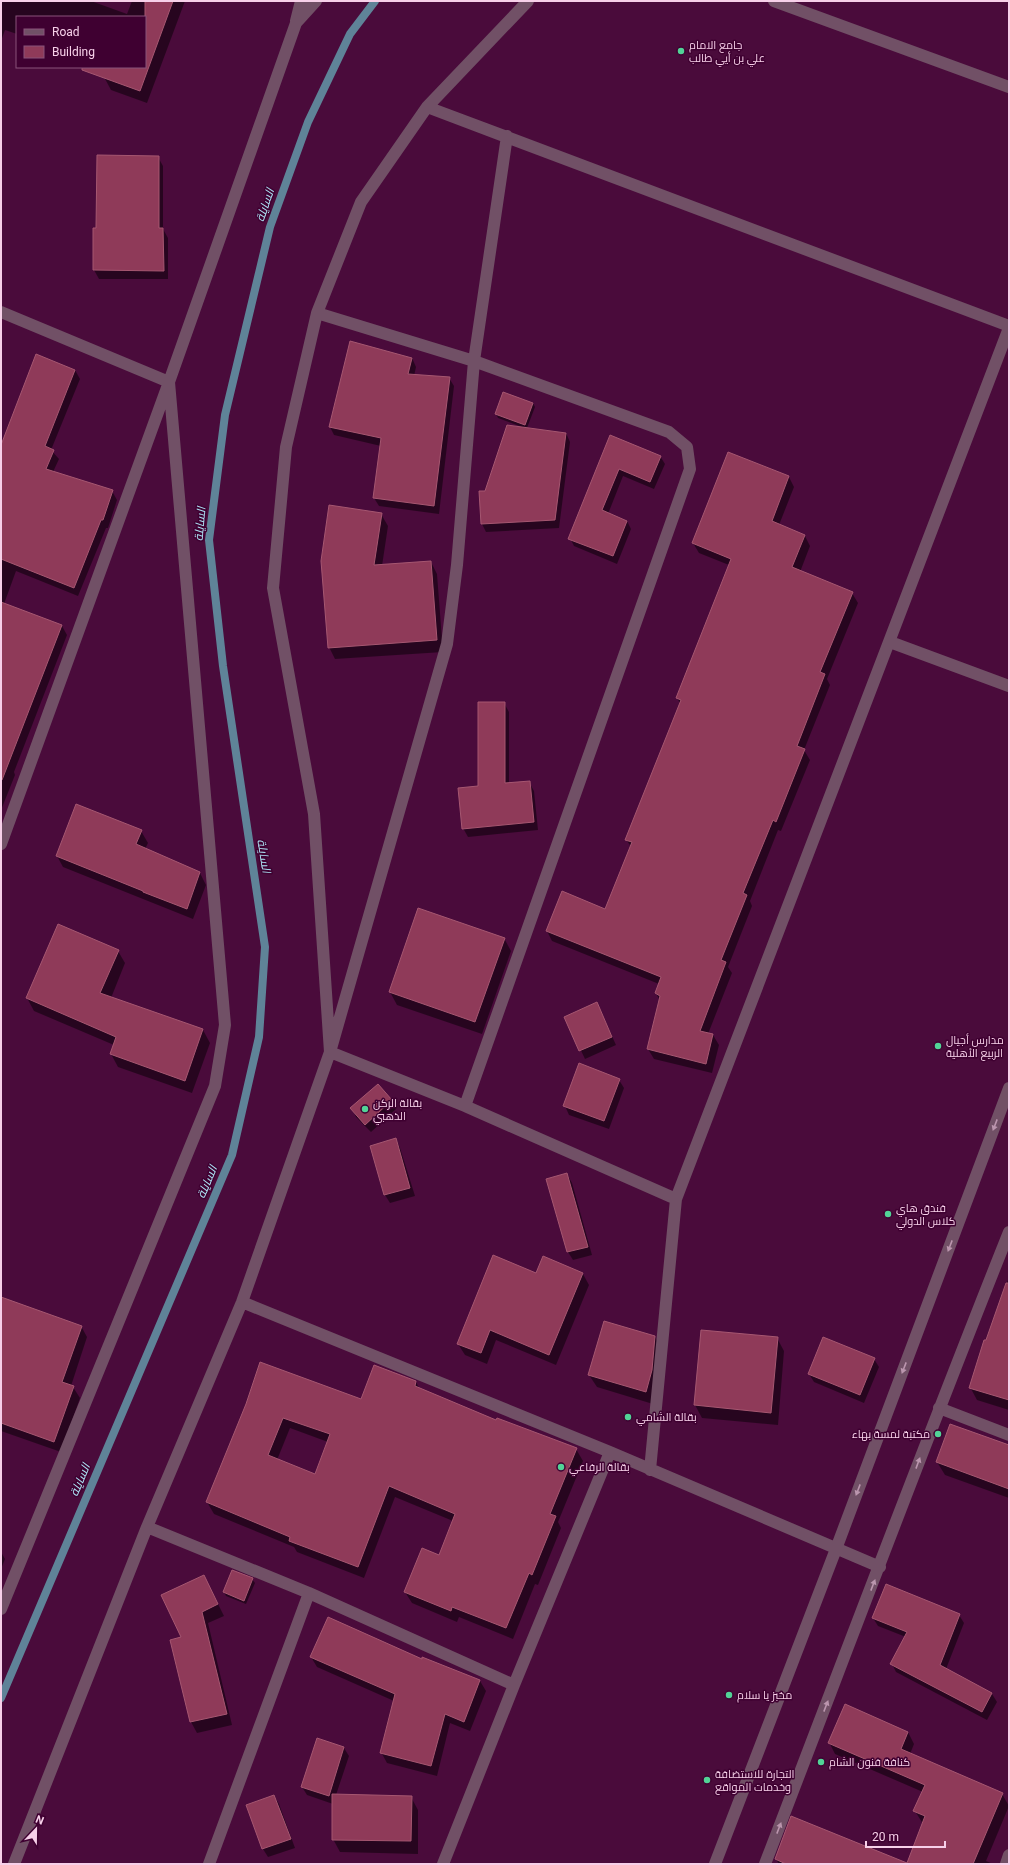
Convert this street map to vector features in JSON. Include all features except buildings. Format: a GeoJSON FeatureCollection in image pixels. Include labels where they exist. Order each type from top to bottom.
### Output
{"type":"FeatureCollection","features":[{"type":"Feature","properties":{"kind":"street"},"geometry":{"type":"LineString","coordinates":[[1,844],[169,382],[296,23],[300,1]]}},
{"type":"Feature","properties":{"kind":"street"},"geometry":{"type":"LineString","coordinates":[[296,23],[316,1]]}},
{"type":"Feature","properties":{"kind":"street"},"geometry":{"type":"LineString","coordinates":[[330,1052],[314,814],[273,588],[286,447],[317,313],[361,202],[426,107],[528,1]]}},
{"type":"Feature","properties":{"kind":"street"},"geometry":{"type":"LineString","coordinates":[[774,1],[1009,87]]}},
{"type":"Feature","properties":{"kind":"street"},"geometry":{"type":"LineString","coordinates":[[426,107],[507,136],[1009,327],[890,642],[676,1199],[650,1470]]}},
{"type":"Feature","properties":{"kind":"street"},"geometry":{"type":"LineString","coordinates":[[14,1864],[147,1527],[242,1302],[330,1052],[447,644],[456,565],[474,361],[507,136]]}},
{"type":"Feature","properties":{"kind":"street"},"geometry":{"type":"LineString","coordinates":[[1,312],[169,382]]}},
{"type":"Feature","properties":{"kind":"street"},"geometry":{"type":"LineString","coordinates":[[317,313],[474,361],[669,432],[687,447],[690,469],[465,1106]]}},
{"type":"Feature","properties":{"kind":"street"},"geometry":{"type":"LineString","coordinates":[[1,1609],[215,1086],[225,1026],[169,382]]}},
{"type":"Feature","properties":{"kind":"street"},"geometry":{"type":"LineString","coordinates":[[890,642],[1009,686]]}},
{"type":"Feature","properties":{"kind":"street"},"geometry":{"type":"LineString","coordinates":[[330,1052],[465,1106],[676,1199]]}},
{"type":"Feature","properties":{"kind":"street"},"geometry":{"type":"LineString","coordinates":[[714,1864],[836,1549],[1009,1088]]}},
{"type":"Feature","properties":{"kind":"street"},"geometry":{"type":"LineString","coordinates":[[765,1864],[880,1567],[938,1408],[1009,1232]]}},
{"type":"Feature","properties":{"kind":"street"},"geometry":{"type":"LineString","coordinates":[[242,1302],[610,1452],[880,1567]]}},
{"type":"Feature","properties":{"kind":"street"},"geometry":{"type":"LineString","coordinates":[[938,1408],[1009,1435]]}},
{"type":"Feature","properties":{"kind":"street"},"geometry":{"type":"LineString","coordinates":[[443,1864],[514,1684],[610,1452]]}},
{"type":"Feature","properties":{"kind":"street"},"geometry":{"type":"LineString","coordinates":[[147,1527],[309,1593],[514,1684]]}},
{"type":"Feature","properties":{"kind":"street"},"geometry":{"type":"LineString","coordinates":[[209,1864],[309,1593]]}},
{"type":"Feature","properties":{"kind":"street"},"geometry":{"type":"LineString","coordinates":[[1006,1864],[1009,1855]]}},
{"type":"Feature","properties":{"kind":"waterway","name":"السايلة"},"geometry":{"type":"LineString","coordinates":[[1,1698],[232,1155],[259,1037],[265,947],[223,666],[209,540],[225,415],[270,227],[308,122],[350,34],[375,1]]}},
{"type":"Feature","properties":{"kind":"place","name":"جامع الامام علي بن أيي طالب"},"geometry":{"type":"Point","coordinates":[681,51]}},
{"type":"Feature","properties":{"kind":"place","name":"مدارس أجيال الربيع الأهلية"},"geometry":{"type":"Point","coordinates":[938,1046]}},
{"type":"Feature","properties":{"kind":"place","name":"بقالة الركن الذهبي"},"geometry":{"type":"Point","coordinates":[365,1109]}},
{"type":"Feature","properties":{"kind":"place","name":"فندق هاي كلاس الدولي"},"geometry":{"type":"Point","coordinates":[888,1214]}},
{"type":"Feature","properties":{"kind":"place","name":"بقالة الشامي"},"geometry":{"type":"Point","coordinates":[628,1417]}},
{"type":"Feature","properties":{"kind":"place","name":"مكتبة لمسة بهاء"},"geometry":{"type":"Point","coordinates":[938,1434]}},
{"type":"Feature","properties":{"kind":"place","name":"بقالة الرفاعي"},"geometry":{"type":"Point","coordinates":[561,1467]}},
{"type":"Feature","properties":{"kind":"place","name":"مخبز يا سلام"},"geometry":{"type":"Point","coordinates":[729,1695]}},
{"type":"Feature","properties":{"kind":"place","name":"كنافة فنون الشام"},"geometry":{"type":"Point","coordinates":[821,1762]}},
{"type":"Feature","properties":{"kind":"place","name":"التجارة للاستضافة وخدمات المواقع"},"geometry":{"type":"Point","coordinates":[707,1780]}}]}
